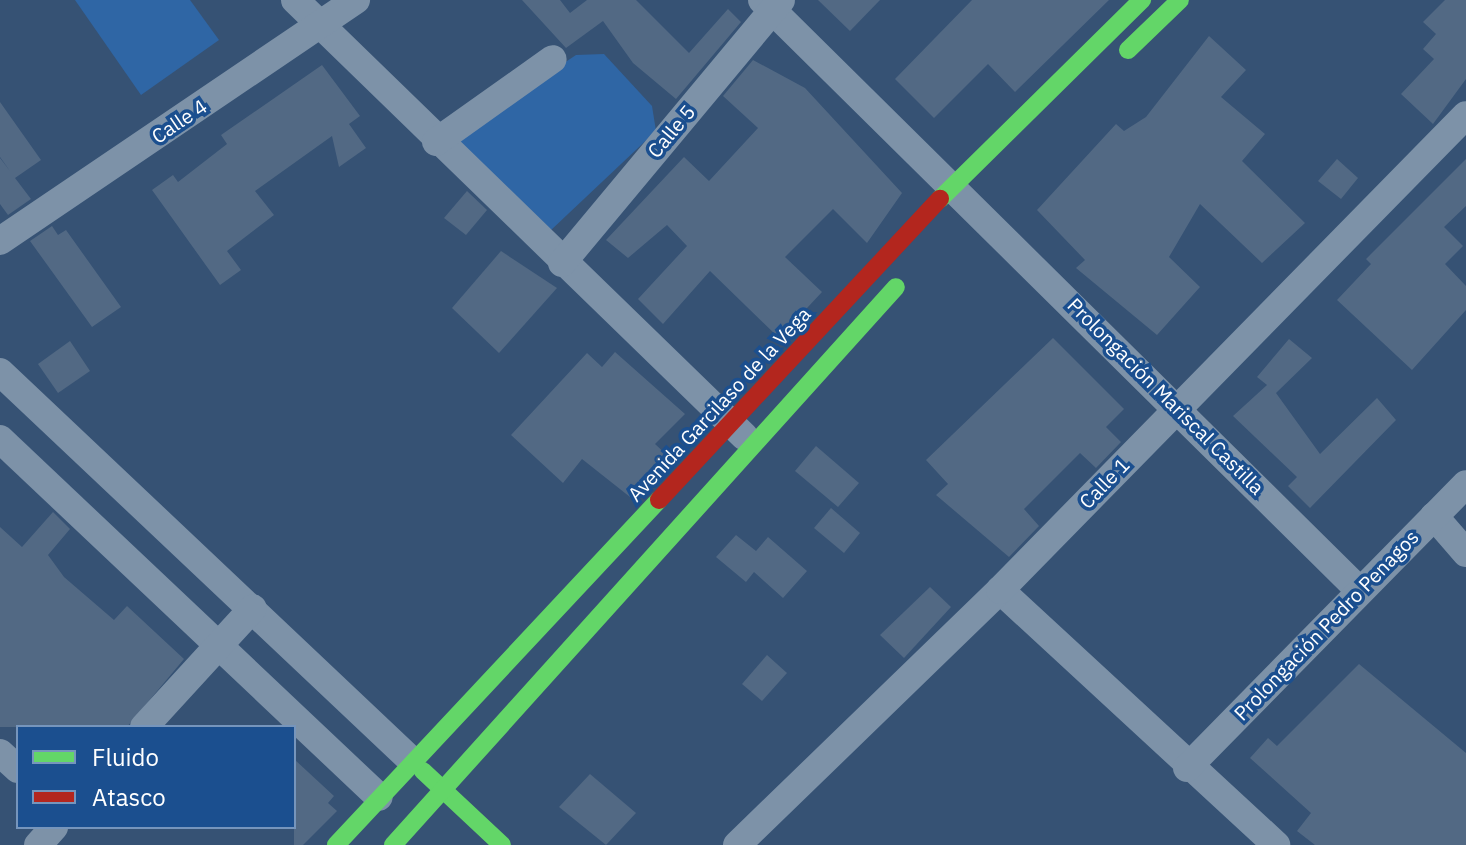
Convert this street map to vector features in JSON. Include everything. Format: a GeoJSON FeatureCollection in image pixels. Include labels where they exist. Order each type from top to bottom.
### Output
{"type":"FeatureCollection","features":[{"type":"Feature","properties":{"kind":"street"},"geometry":{"type":"LineString","coordinates":[[295,0],[323,24],[436,142],[753,445]]}},
{"type":"Feature","properties":{"kind":"street","name":"Calle 4"},"geometry":{"type":"LineString","coordinates":[[0,241],[356,0]]}},
{"type":"Feature","properties":{"kind":"street","name":"Avenida Garcilaso de la Vega"},"geometry":{"type":"LineString","coordinates":[[336,845],[411,760],[731,425],[968,194],[1142,0]]}},
{"type":"Feature","properties":{"kind":"street"},"geometry":{"type":"LineString","coordinates":[[1114,64],[1180,0]]}},
{"type":"Feature","properties":{"kind":"street","name":"Prolongación Mariscal Castilla"},"geometry":{"type":"LineString","coordinates":[[771,3],[968,194],[1359,590]]}},
{"type":"Feature","properties":{"kind":"street","name":"Calle 5"},"geometry":{"type":"LineString","coordinates":[[562,263],[771,3]]}},
{"type":"Feature","properties":{"kind":"street"},"geometry":{"type":"LineString","coordinates":[[436,142],[553,59]]}},
{"type":"Feature","properties":{"kind":"street","name":"Calle 1"},"geometry":{"type":"LineString","coordinates":[[737,845],[1000,590],[1464,122]]}},
{"type":"Feature","properties":{"kind":"street","name":"Avenida Garcilaso de la Vega"},"geometry":{"type":"LineString","coordinates":[[950,227],[968,194]]}},
{"type":"Feature","properties":{"kind":"street"},"geometry":{"type":"LineString","coordinates":[[393,845],[909,272]]}},
{"type":"Feature","properties":{"kind":"street"},"geometry":{"type":"LineString","coordinates":[[0,372],[502,845]]}},
{"type":"Feature","properties":{"kind":"street"},"geometry":{"type":"LineString","coordinates":[[0,439],[430,845]]}},
{"type":"Feature","properties":{"kind":"street","name":"Prolongación Pedro Penagos"},"geometry":{"type":"LineString","coordinates":[[1187,768],[1466,484]]}},
{"type":"Feature","properties":{"kind":"street"},"geometry":{"type":"LineString","coordinates":[[1434,516],[1466,553]]}},
{"type":"Feature","properties":{"kind":"street"},"geometry":{"type":"LineString","coordinates":[[1000,590],[1187,768],[1276,845]]}},
{"type":"Feature","properties":{"kind":"street"},"geometry":{"type":"LineString","coordinates":[[146,725],[253,608]]}},
{"type":"Feature","properties":{"kind":"street"},"geometry":{"type":"LineString","coordinates":[[0,753],[16,767]]}},
{"type":"Feature","properties":{"kind":"street"},"geometry":{"type":"LineString","coordinates":[[38,845],[52,829]]}},
{"type":"Feature","properties":{"kind":"shaded area"},"geometry":{"type":"Polygon","coordinates":[[[75,0],[190,0],[219,40],[141,95],[75,0]]]}},
{"type":"Feature","properties":{"kind":"shaded area"},"geometry":{"type":"Polygon","coordinates":[[[604,54],[652,106],[656,131],[550,231],[458,147],[460,132],[576,55],[604,54]]]}},
{"type":"Feature","properties":{"kind":"building"},"geometry":{"type":"Polygon","coordinates":[[[522,0],[560,0],[570,13],[587,0],[636,0],[689,53],[728,9],[741,22],[676,99],[633,63],[603,21],[566,48],[522,0]]]}},
{"type":"Feature","properties":{"kind":"building"},"geometry":{"type":"Polygon","coordinates":[[[818,0],[880,0],[850,31],[818,0]]]}},
{"type":"Feature","properties":{"kind":"building"},"geometry":{"type":"Polygon","coordinates":[[[972,0],[1109,0],[1015,92],[988,64],[934,118],[895,79],[972,0]]]}},
{"type":"Feature","properties":{"kind":"building"},"geometry":{"type":"Polygon","coordinates":[[[1445,0],[1466,0],[1466,79],[1433,124],[1401,94],[1434,59],[1423,49],[1436,34],[1423,22],[1445,0]]]}},
{"type":"Feature","properties":{"kind":"building"},"geometry":{"type":"Polygon","coordinates":[[[1209,36],[1246,70],[1221,97],[1265,134],[1242,161],[1305,223],[1262,263],[1200,204],[1169,257],[1200,287],[1157,335],[1076,268],[1085,260],[1037,210],[1116,124],[1124,131],[1146,117],[1209,36]]]}},
{"type":"Feature","properties":{"kind":"building"},"geometry":{"type":"Polygon","coordinates":[[[753,60],[805,88],[902,193],[867,243],[833,209],[785,257],[822,292],[779,338],[710,271],[663,324],[638,299],[687,246],[667,225],[628,258],[606,240],[684,157],[709,181],[758,128],[723,96],[753,60]]]}},
{"type":"Feature","properties":{"kind":"building"},"geometry":{"type":"Polygon","coordinates":[[[322,65],[360,116],[349,124],[366,148],[339,167],[332,136],[255,191],[274,215],[227,251],[241,270],[220,285],[152,190],[173,175],[178,182],[227,144],[221,135],[322,65]]]}},
{"type":"Feature","properties":{"kind":"building"},"geometry":{"type":"Polygon","coordinates":[[[0,102],[41,160],[15,178],[31,199],[8,215],[0,204],[0,158],[10,171],[0,157],[0,102]]]}},
{"type":"Feature","properties":{"kind":"building"},"geometry":{"type":"Polygon","coordinates":[[[1337,159],[1358,178],[1341,199],[1318,181],[1337,159]]]}},
{"type":"Feature","properties":{"kind":"building"},"geometry":{"type":"Polygon","coordinates":[[[1466,159],[1466,206],[1444,227],[1463,246],[1445,264],[1466,286],[1466,310],[1412,370],[1337,300],[1371,264],[1366,259],[1466,159]]]}},
{"type":"Feature","properties":{"kind":"building"},"geometry":{"type":"Polygon","coordinates":[[[467,191],[487,210],[466,235],[444,218],[467,191]]]}},
{"type":"Feature","properties":{"kind":"building"},"geometry":{"type":"Polygon","coordinates":[[[52,226],[58,235],[66,230],[121,307],[92,327],[30,241],[52,226]]]}},
{"type":"Feature","properties":{"kind":"building"},"geometry":{"type":"Polygon","coordinates":[[[501,251],[557,288],[499,353],[452,308],[501,251]]]}},
{"type":"Feature","properties":{"kind":"building"},"geometry":{"type":"Polygon","coordinates":[[[1053,338],[1124,409],[1106,427],[1121,442],[1096,468],[1080,453],[1024,509],[1039,526],[1009,557],[936,495],[948,484],[926,460],[1053,338]]]}},
{"type":"Feature","properties":{"kind":"building"},"geometry":{"type":"Polygon","coordinates":[[[1289,339],[1312,358],[1276,393],[1320,454],[1377,398],[1396,420],[1310,508],[1288,486],[1297,477],[1233,416],[1267,385],[1257,377],[1289,339]]]}},
{"type":"Feature","properties":{"kind":"building"},"geometry":{"type":"Polygon","coordinates":[[[70,341],[90,371],[58,393],[38,364],[70,341]]]}},
{"type":"Feature","properties":{"kind":"building"},"geometry":{"type":"Polygon","coordinates":[[[615,352],[685,414],[655,444],[668,456],[630,497],[582,459],[563,483],[511,435],[587,353],[602,367],[615,352]]]}},
{"type":"Feature","properties":{"kind":"building"},"geometry":{"type":"Polygon","coordinates":[[[816,446],[859,483],[838,507],[795,471],[816,446]]]}},
{"type":"Feature","properties":{"kind":"building"},"geometry":{"type":"Polygon","coordinates":[[[831,508],[860,533],[844,553],[814,528],[831,508]]]}},
{"type":"Feature","properties":{"kind":"building"},"geometry":{"type":"Polygon","coordinates":[[[53,512],[70,529],[48,555],[64,577],[114,620],[127,606],[184,659],[129,725],[0,727],[0,527],[22,547],[53,512]]]}},
{"type":"Feature","properties":{"kind":"building"},"geometry":{"type":"Polygon","coordinates":[[[736,535],[756,551],[768,537],[807,571],[783,598],[754,572],[746,582],[716,557],[736,535]]]}},
{"type":"Feature","properties":{"kind":"building"},"geometry":{"type":"Polygon","coordinates":[[[930,587],[951,607],[904,658],[880,635],[930,587]]]}},
{"type":"Feature","properties":{"kind":"building"},"geometry":{"type":"Polygon","coordinates":[[[767,655],[787,673],[762,701],[742,684],[767,655]]]}},
{"type":"Feature","properties":{"kind":"building"},"geometry":{"type":"Polygon","coordinates":[[[1359,664],[1466,753],[1466,845],[1315,845],[1297,831],[1311,813],[1250,758],[1268,738],[1277,746],[1359,664]]]}},
{"type":"Feature","properties":{"kind":"building"},"geometry":{"type":"Polygon","coordinates":[[[296,761],[334,796],[328,803],[337,811],[303,845],[294,845],[296,761]]]}},
{"type":"Feature","properties":{"kind":"building"},"geometry":{"type":"Polygon","coordinates":[[[590,774],[636,813],[606,845],[559,807],[590,774]]]}},
{"type":"Feature","properties":{"kind":"traffic: fast"},"geometry":{"type":"LineString","coordinates":[[940,199],[1142,0]]}},
{"type":"Feature","properties":{"kind":"traffic: fast"},"geometry":{"type":"LineString","coordinates":[[1128,50],[1180,0]]}},
{"type":"Feature","properties":{"kind":"traffic: fast"},"geometry":{"type":"LineString","coordinates":[[393,845],[896,287]]}},
{"type":"Feature","properties":{"kind":"traffic: fast"},"geometry":{"type":"LineString","coordinates":[[336,845],[659,500]]}},
{"type":"Feature","properties":{"kind":"traffic: fast"},"geometry":{"type":"LineString","coordinates":[[423,771],[502,845]]}},
{"type":"Feature","properties":{"kind":"traffic: jam"},"geometry":{"type":"LineString","coordinates":[[659,500],[940,199]]}}]}
